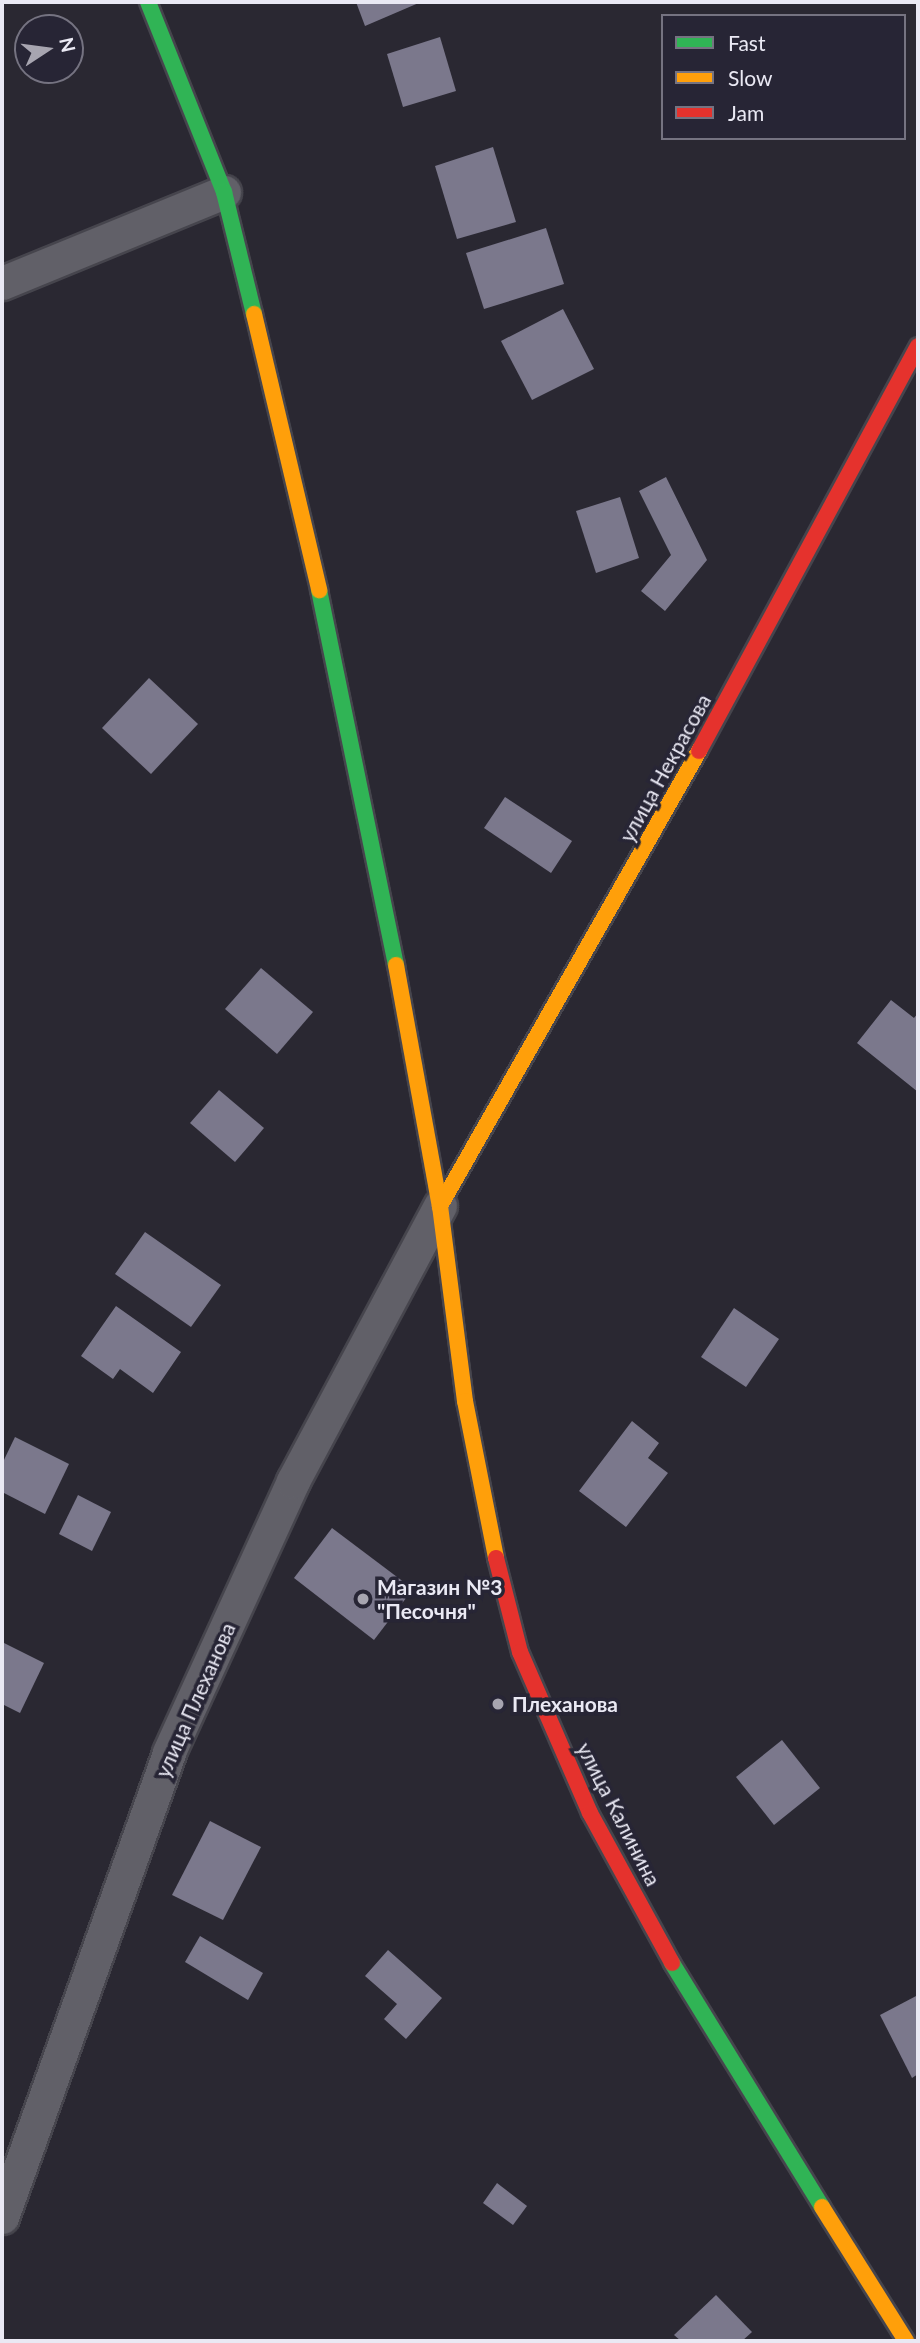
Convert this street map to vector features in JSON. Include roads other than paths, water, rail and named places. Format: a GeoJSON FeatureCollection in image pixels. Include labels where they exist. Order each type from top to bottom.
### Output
{"type":"FeatureCollection","features":[{"type":"Feature","properties":{"kind":"main road","name":"улица Калинина"},"geometry":{"type":"LineString","coordinates":[[148,2],[224,192],[297,485],[385,904],[440,1206],[466,1401],[504,1599],[520,1652],[590,1813],[691,1997],[906,2341]]}},
{"type":"Feature","properties":{"kind":"main road","name":"улица Некрасова"},"geometry":{"type":"LineString","coordinates":[[440,1206],[715,722],[918,346]]}},
{"type":"Feature","properties":{"kind":"street"},"geometry":{"type":"LineString","coordinates":[[2,283],[224,192]]}},
{"type":"Feature","properties":{"kind":"street","name":"улица Плеханова"},"geometry":{"type":"LineString","coordinates":[[2,2217],[169,1752],[293,1480],[440,1206]]}},
{"type":"Feature","properties":{"kind":"place","name":"Магазин №3 \"Песочня\""},"geometry":{"type":"Point","coordinates":[363,1599]}},
{"type":"Feature","properties":{"kind":"place","name":"Плеханова"},"geometry":{"type":"Point","coordinates":[498,1704]}}]}
